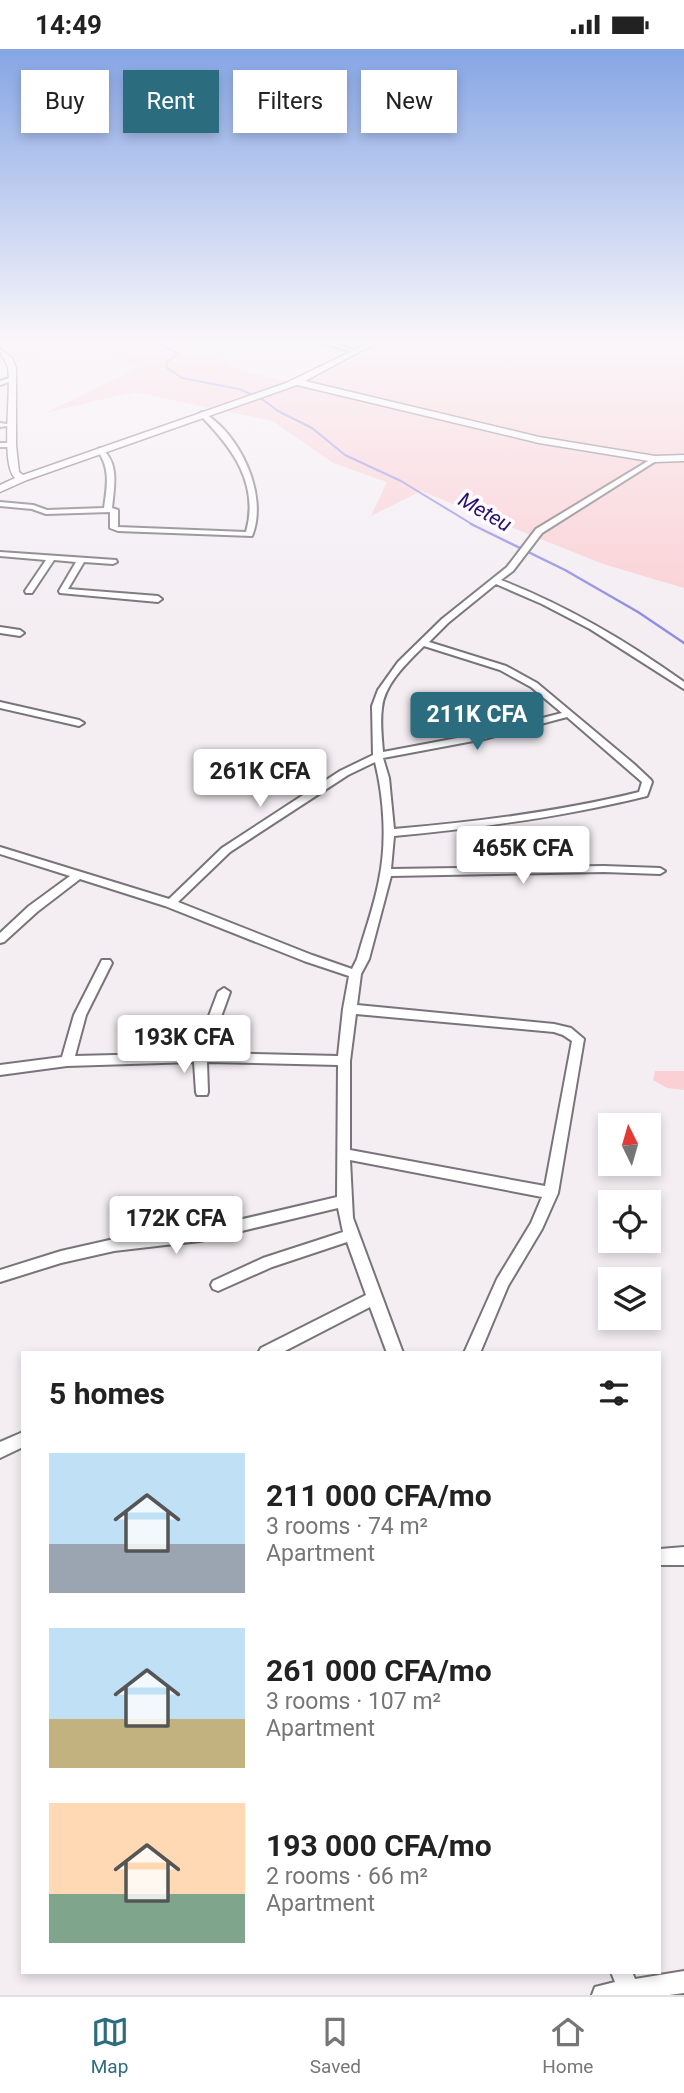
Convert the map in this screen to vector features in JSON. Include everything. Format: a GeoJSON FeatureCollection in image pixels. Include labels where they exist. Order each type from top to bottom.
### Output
{"type":"FeatureCollection","features":[{"type":"Feature","properties":{"kind":"street"},"geometry":{"type":"LineString","coordinates":[[11,430],[15,473],[20,477]]}},
{"type":"Feature","properties":{"kind":"street"},"geometry":{"type":"LineString","coordinates":[[2,486],[20,477],[43,473],[157,430]]}},
{"type":"Feature","properties":{"kind":"street"},"geometry":{"type":"LineString","coordinates":[[0,504],[33,507],[46,512],[115,511],[115,529],[249,534],[256,518],[249,483],[230,441],[218,430]]}},
{"type":"Feature","properties":{"kind":"street"},"geometry":{"type":"LineString","coordinates":[[496,430],[526,438],[655,459],[684,458]]}},
{"type":"Feature","properties":{"kind":"street"},"geometry":{"type":"LineString","coordinates":[[0,445],[12,445]]}},
{"type":"Feature","properties":{"kind":"street"},"geometry":{"type":"LineString","coordinates":[[100,450],[111,469],[108,510]]}},
{"type":"Feature","properties":{"kind":"street"},"geometry":{"type":"LineString","coordinates":[[394,1351],[351,1235],[344,1201],[344,1061],[349,1009],[355,974],[363,959],[385,873],[389,833],[384,779],[378,756],[377,706],[383,690],[401,664],[445,621],[510,569],[539,531],[655,459]]}},
{"type":"Feature","properties":{"kind":"street"},"geometry":{"type":"LineString","coordinates":[[0,554],[113,562]]}},
{"type":"Feature","properties":{"kind":"street"},"geometry":{"type":"LineString","coordinates":[[29,591],[51,558]]}},
{"type":"Feature","properties":{"kind":"street"},"geometry":{"type":"LineString","coordinates":[[80,560],[63,591],[158,599]]}},
{"type":"Feature","properties":{"kind":"street"},"geometry":{"type":"LineString","coordinates":[[495,581],[542,598],[573,614],[656,665],[684,686]]}},
{"type":"Feature","properties":{"kind":"street"},"geometry":{"type":"LineString","coordinates":[[0,630],[20,633]]}},
{"type":"Feature","properties":{"kind":"street"},"geometry":{"type":"LineString","coordinates":[[389,833],[485,825],[643,794],[647,782],[534,685],[503,669],[424,643]]}},
{"type":"Feature","properties":{"kind":"street"},"geometry":{"type":"LineString","coordinates":[[0,705],[79,723]]}},
{"type":"Feature","properties":{"kind":"street"},"geometry":{"type":"LineString","coordinates":[[171,904],[226,850],[344,773],[378,756],[484,736],[569,714]]}},
{"type":"Feature","properties":{"kind":"street"},"geometry":{"type":"LineString","coordinates":[[0,850],[171,904],[319,963],[355,974]]}},
{"type":"Feature","properties":{"kind":"street"},"geometry":{"type":"LineString","coordinates":[[385,873],[604,869],[660,871]]}},
{"type":"Feature","properties":{"kind":"street"},"geometry":{"type":"LineString","coordinates":[[0,940],[33,909],[77,876]]}},
{"type":"Feature","properties":{"kind":"street"},"geometry":{"type":"LineString","coordinates":[[67,1061],[80,1015],[106,963]]}},
{"type":"Feature","properties":{"kind":"street"},"geometry":{"type":"LineString","coordinates":[[202,1092],[200,1056],[224,992]]}},
{"type":"Feature","properties":{"kind":"street"},"geometry":{"type":"LineString","coordinates":[[349,1009],[554,1028],[567,1031],[578,1039],[551,1193],[537,1226],[502,1283],[473,1351]]}},
{"type":"Feature","properties":{"kind":"street"},"geometry":{"type":"LineString","coordinates":[[0,1070],[67,1061],[200,1056],[344,1061]]}},
{"type":"Feature","properties":{"kind":"street"},"geometry":{"type":"LineString","coordinates":[[344,1154],[551,1193]]}},
{"type":"Feature","properties":{"kind":"street"},"geometry":{"type":"LineString","coordinates":[[0,1276],[61,1257],[114,1245],[200,1235],[344,1201]]}},
{"type":"Feature","properties":{"kind":"street"},"geometry":{"type":"LineString","coordinates":[[218,1285],[268,1262],[351,1235]]}},
{"type":"Feature","properties":{"kind":"street"},"geometry":{"type":"LineString","coordinates":[[270,1351],[376,1297]]}},
{"type":"Feature","properties":{"kind":"street"},"geometry":{"type":"LineString","coordinates":[[0,1450],[21,1440]]}},
{"type":"Feature","properties":{"kind":"street"},"geometry":{"type":"LineString","coordinates":[[661,1557],[684,1556]]}},
{"type":"Feature","properties":{"kind":"street"},"geometry":{"type":"LineString","coordinates":[[603,1995],[627,1986],[684,1982]]}},
{"type":"Feature","properties":{"kind":"shaded area"},"geometry":{"type":"Polygon","coordinates":[[[286,430],[684,430],[684,588],[603,564],[421,491],[371,516],[387,482],[333,463],[286,430]]]}},
{"type":"Feature","properties":{"kind":"shaded area"},"geometry":{"type":"Polygon","coordinates":[[[655,1071],[684,1071],[684,1090],[667,1088],[653,1080],[655,1071]]]}},
{"type":"Feature","properties":{"kind":"waterway","name":"Meteu"},"geometry":{"type":"LineString","coordinates":[[314,430],[345,455],[401,481],[475,526]]}},
{"type":"Feature","properties":{"kind":"waterway","name":"Meteu"},"geometry":{"type":"LineString","coordinates":[[471,524],[475,526]]}},
{"type":"Feature","properties":{"kind":"waterway","name":"Meteu"},"geometry":{"type":"LineString","coordinates":[[475,526],[565,570],[638,612],[684,643]]}}]}
